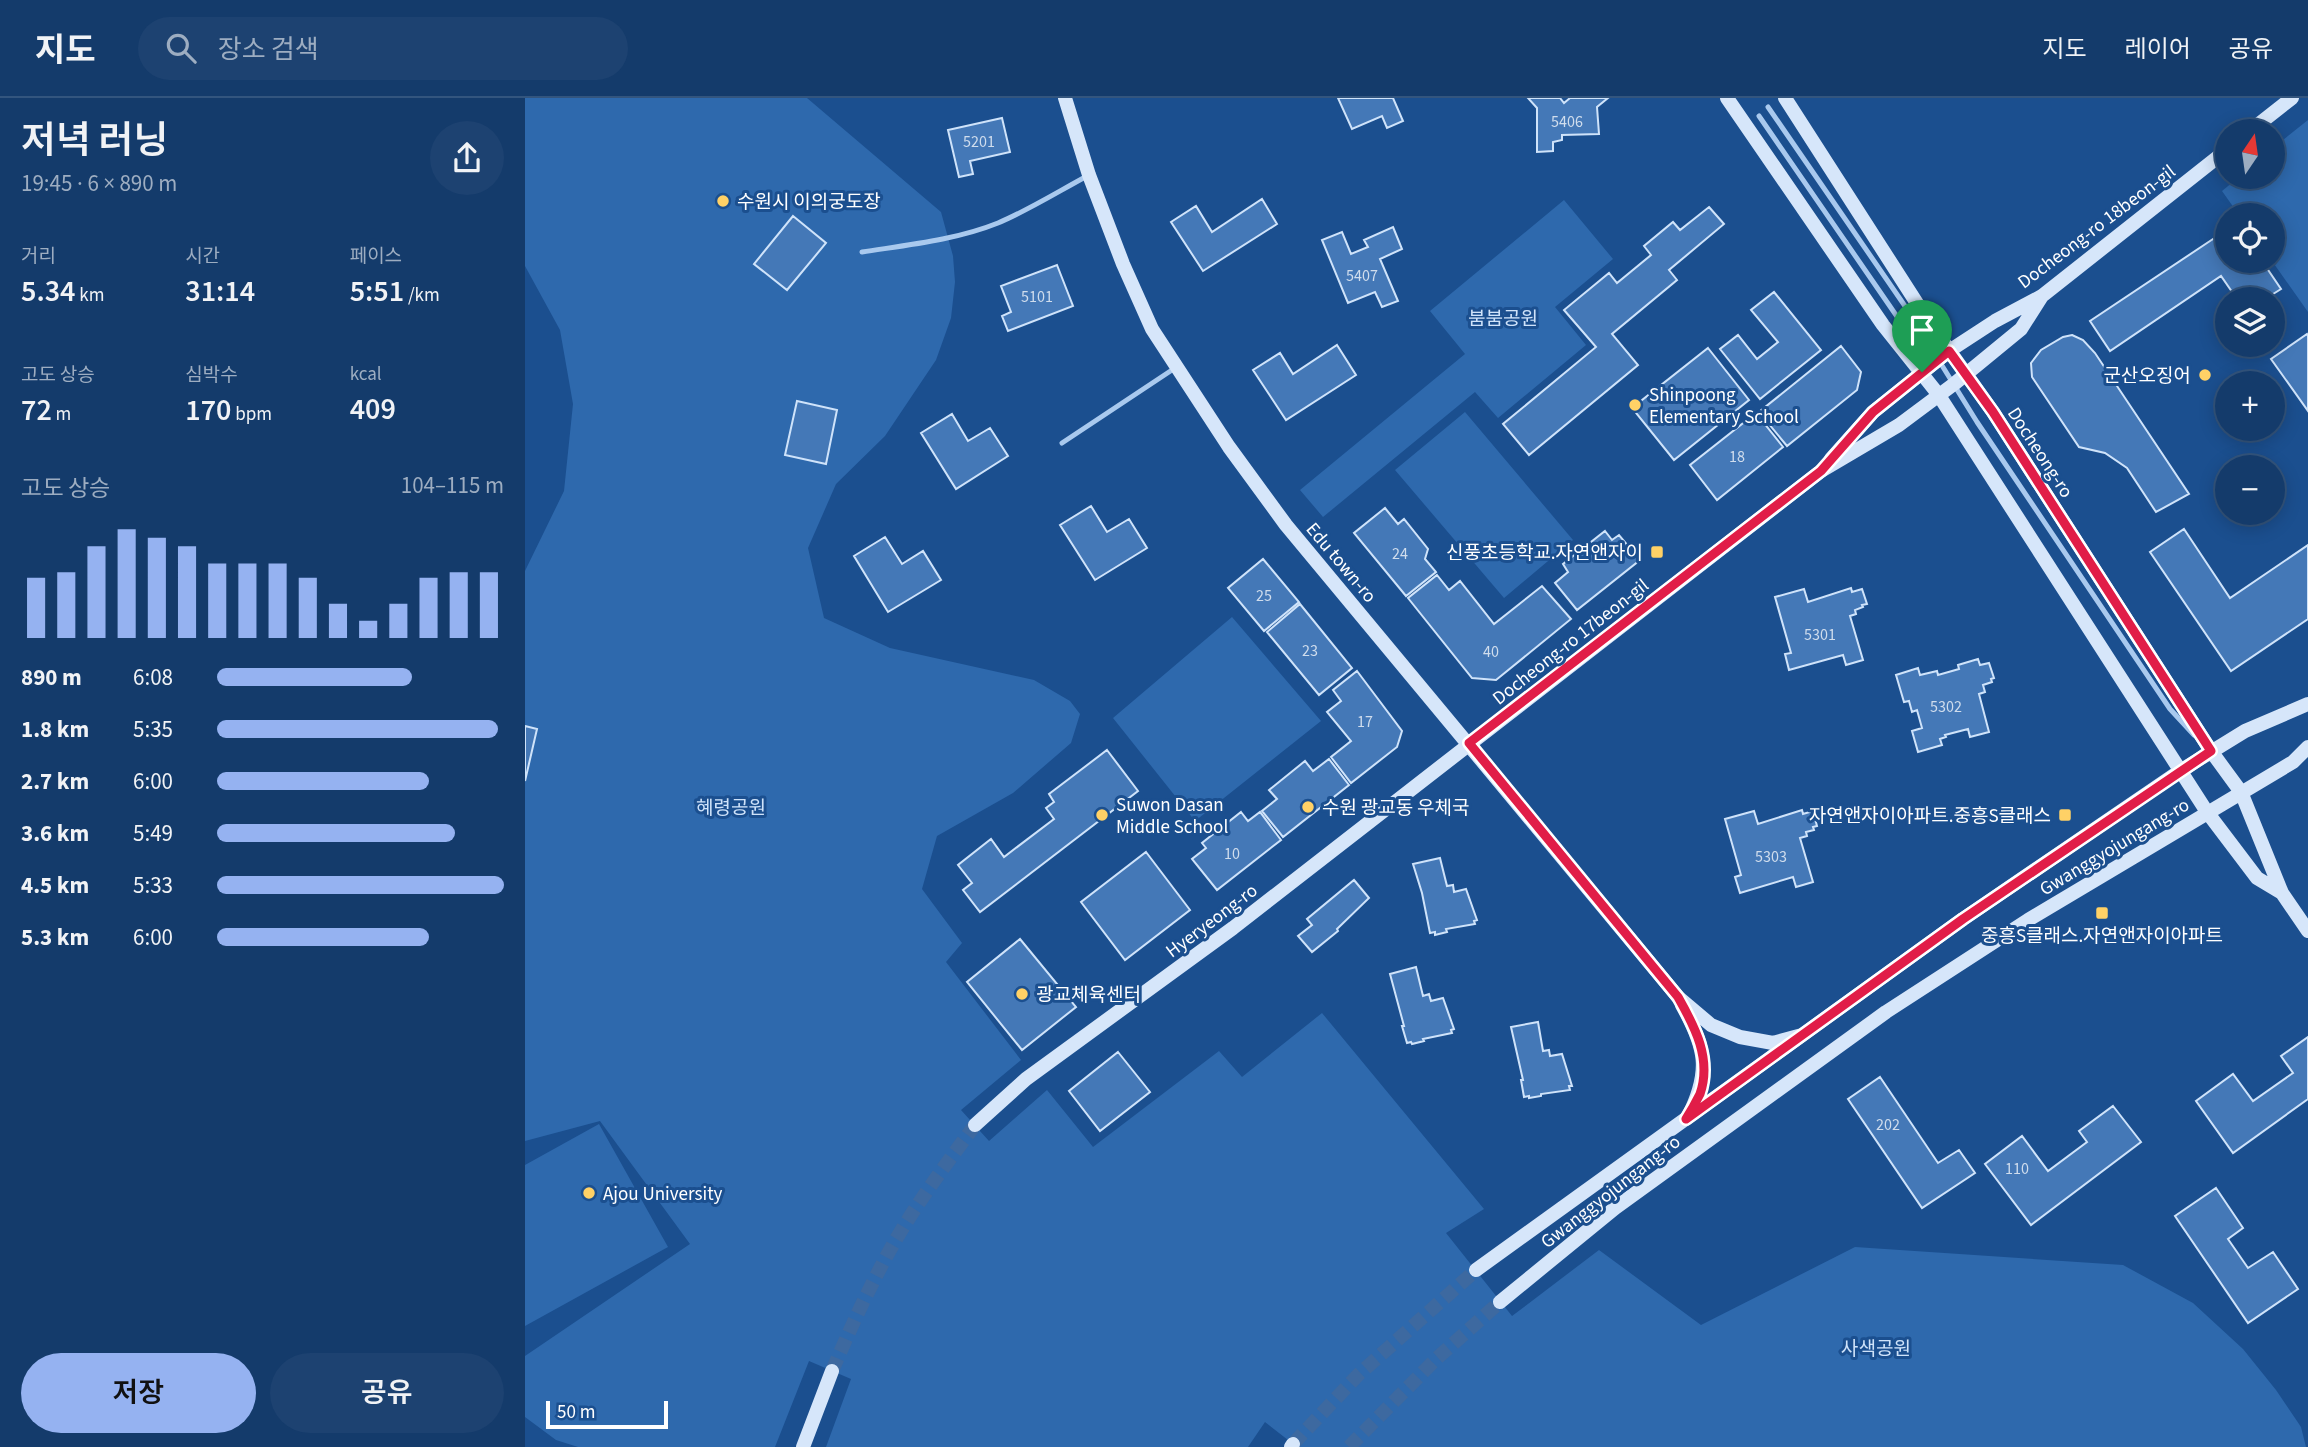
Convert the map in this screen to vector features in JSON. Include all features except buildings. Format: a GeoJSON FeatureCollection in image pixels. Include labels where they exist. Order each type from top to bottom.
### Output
{"type":"FeatureCollection","features":[{"type":"Feature","properties":{"kind":"main road","name":"Edu town-ro"},"geometry":{"type":"LineString","coordinates":[[1065,98],[1089,175],[1123,264],[1152,329],[1229,447],[1286,525],[1678,997]]}},
{"type":"Feature","properties":{"kind":"main road"},"geometry":{"type":"LineString","coordinates":[[1727,98],[1884,325],[1938,394],[2207,812],[2257,878],[2282,893],[2308,931]]}},
{"type":"Feature","properties":{"kind":"main road","name":"Docheong-ro"},"geometry":{"type":"LineString","coordinates":[[1785,98],[1959,379],[1993,412],[2211,751],[2241,792],[2282,893]]}},
{"type":"Feature","properties":{"kind":"main road"},"geometry":{"type":"LineString","coordinates":[[2265,119],[2292,98]]}},
{"type":"Feature","properties":{"kind":"main road","name":"Docheong-ro 18beon-gil"},"geometry":{"type":"LineString","coordinates":[[1944,355],[1995,321],[2042,296],[2215,159]]}},
{"type":"Feature","properties":{"kind":"main road"},"geometry":{"type":"LineString","coordinates":[[1821,471],[1899,425],[1959,379],[2021,329],[2042,296]]}},
{"type":"Feature","properties":{"kind":"main road","name":"Docheong-ro 17beon-gil"},"geometry":{"type":"LineString","coordinates":[[1469,743],[1821,471],[1873,412],[1944,355]]}},
{"type":"Feature","properties":{"kind":"main road","name":"Gwanggyojungang-ro"},"geometry":{"type":"LineString","coordinates":[[1476,1270],[1963,919],[2180,771],[2245,731],[2308,704]]}},
{"type":"Feature","properties":{"kind":"main road","name":"Hyeryeong-ro"},"geometry":{"type":"LineString","coordinates":[[975,1125],[1026,1079],[1233,928],[1469,743]]}},
{"type":"Feature","properties":{"kind":"main road","name":"Gwanggyojungang-ro"},"geometry":{"type":"LineString","coordinates":[[1500,1302],[1615,1208],[1887,1012],[2028,920],[2293,762],[2308,747]]}},
{"type":"Feature","properties":{"kind":"main road"},"geometry":{"type":"LineString","coordinates":[[1678,997],[1710,1025],[1739,1037],[1773,1043],[1802,1035]]}},
{"type":"Feature","properties":{"kind":"main road"},"geometry":{"type":"LineString","coordinates":[[1678,997],[1697,1032],[1703,1058],[1700,1092],[1686,1119]]}},
{"type":"Feature","properties":{"kind":"main road"},"geometry":{"type":"LineString","coordinates":[[803,1447],[832,1371]]}},
{"type":"Feature","properties":{"kind":"lane"},"geometry":{"type":"LineString","coordinates":[[1768,107],[1944,355]]}},
{"type":"Feature","properties":{"kind":"lane"},"geometry":{"type":"LineString","coordinates":[[1759,116],[1898,318],[1922,372]]}},
{"type":"Feature","properties":{"kind":"lane"},"geometry":{"type":"LineString","coordinates":[[862,252],[908,245],[1002,222],[1089,175]]}},
{"type":"Feature","properties":{"kind":"lane"},"geometry":{"type":"LineString","coordinates":[[1062,443],[1177,367]]}},
{"type":"Feature","properties":{"kind":"green space","name":"혜령공원"},"geometry":{"type":"Polygon","coordinates":[[[525,98],[807,98],[941,212],[953,256],[955,282],[951,318],[936,360],[885,436],[836,484],[808,548],[824,618],[890,648],[1034,680],[1070,701],[1080,714],[1071,743],[1013,793],[937,836],[922,889],[962,943],[946,962],[1021,1060],[961,1110],[989,1141],[1047,1090],[1093,1147],[1219,1051],[1242,1077],[1322,1013],[1484,1209],[1446,1233],[1512,1316],[1599,1250],[1701,1325],[1855,1247],[2123,1265],[2193,1303],[2243,1349],[2301,1427],[2306,1447],[1297,1447],[1265,1422],[1248,1447],[826,1447],[851,1379],[809,1361],[775,1447],[578,1447],[556,1440],[525,1417],[525,1356],[690,1244],[600,1121],[525,1141],[525,571],[564,491],[573,404],[560,330],[525,266],[525,98]]]}},
{"type":"Feature","properties":{"kind":"green space"},"geometry":{"type":"Polygon","coordinates":[[[2308,120],[2308,312],[2280,273],[2285,273],[2285,203],[2230,203],[2222,191],[2285,189],[2285,138],[2308,120]]]}},
{"type":"Feature","properties":{"kind":"green space","name":"붐붐공원"},"geometry":{"type":"Polygon","coordinates":[[[1564,200],[1613,259],[1555,307],[1586,345],[1498,418],[1475,392],[1323,517],[1300,490],[1465,354],[1430,311],[1564,200]]]}},
{"type":"Feature","properties":{"kind":"green space"},"geometry":{"type":"Polygon","coordinates":[[[1465,412],[1573,540],[1504,598],[1395,470],[1465,412]]]}},
{"type":"Feature","properties":{"kind":"green space"},"geometry":{"type":"Polygon","coordinates":[[[1232,617],[1321,721],[1195,821],[1113,718],[1232,617]]]}},
{"type":"Feature","properties":{"kind":"green space","name":"Ajou University"},"geometry":{"type":"Polygon","coordinates":[[[599,1124],[668,1247],[525,1326],[525,1165],[599,1124]]]}},
{"type":"Feature","properties":{"kind":"tunnel"},"geometry":{"type":"LineString","coordinates":[[832,1371],[895,1241],[923,1196],[975,1125]]}},
{"type":"Feature","properties":{"kind":"tunnel"},"geometry":{"type":"LineString","coordinates":[[1293,1444],[1358,1375],[1476,1270]]}},
{"type":"Feature","properties":{"kind":"tunnel"},"geometry":{"type":"LineString","coordinates":[[1349,1447],[1436,1359],[1500,1302]]}},
{"type":"Feature","properties":{"kind":"place","name":"수원시 이의궁도장"},"geometry":{"type":"Point","coordinates":[723,201]}},
{"type":"Feature","properties":{"kind":"place","name":"군산오징어"},"geometry":{"type":"Point","coordinates":[2205,375]}},
{"type":"Feature","properties":{"kind":"place","name":"Shinpoong Elementary School"},"geometry":{"type":"Point","coordinates":[1635,405]}},
{"type":"Feature","properties":{"kind":"place","name":"신풍초등학교.자연앤자이"},"geometry":{"type":"Point","coordinates":[1657,552]}},
{"type":"Feature","properties":{"kind":"place","name":"수원 광교동 우체국"},"geometry":{"type":"Point","coordinates":[1308,807]}},
{"type":"Feature","properties":{"kind":"place","name":"Suwon Dasan Middle School"},"geometry":{"type":"Point","coordinates":[1102,815]}},
{"type":"Feature","properties":{"kind":"place","name":"자연앤자이아파트.중흥S클래스"},"geometry":{"type":"Point","coordinates":[2065,815]}},
{"type":"Feature","properties":{"kind":"place","name":"중흥S클래스.자연앤자이아파트"},"geometry":{"type":"Point","coordinates":[2102,913]}},
{"type":"Feature","properties":{"kind":"place","name":"광교체육센터"},"geometry":{"type":"Point","coordinates":[1022,994]}},
{"type":"Feature","properties":{"kind":"place","name":"Ajou University"},"geometry":{"type":"Point","coordinates":[589,1193]}},
{"type":"Feature","properties":{"kind":"route"},"geometry":{"type":"LineString","coordinates":[[1949,351],[1993,412],[2211,751],[1963,919],[1686,1119],[1700,1092],[1703,1058],[1697,1032],[1678,997],[1469,743],[1821,471],[1873,412],[1922,372],[1949,351]]}},
{"type":"Feature","properties":{"kind":"park label","name":"사색공원"},"geometry":{"type":"Point","coordinates":[1876,1348]}}]}
